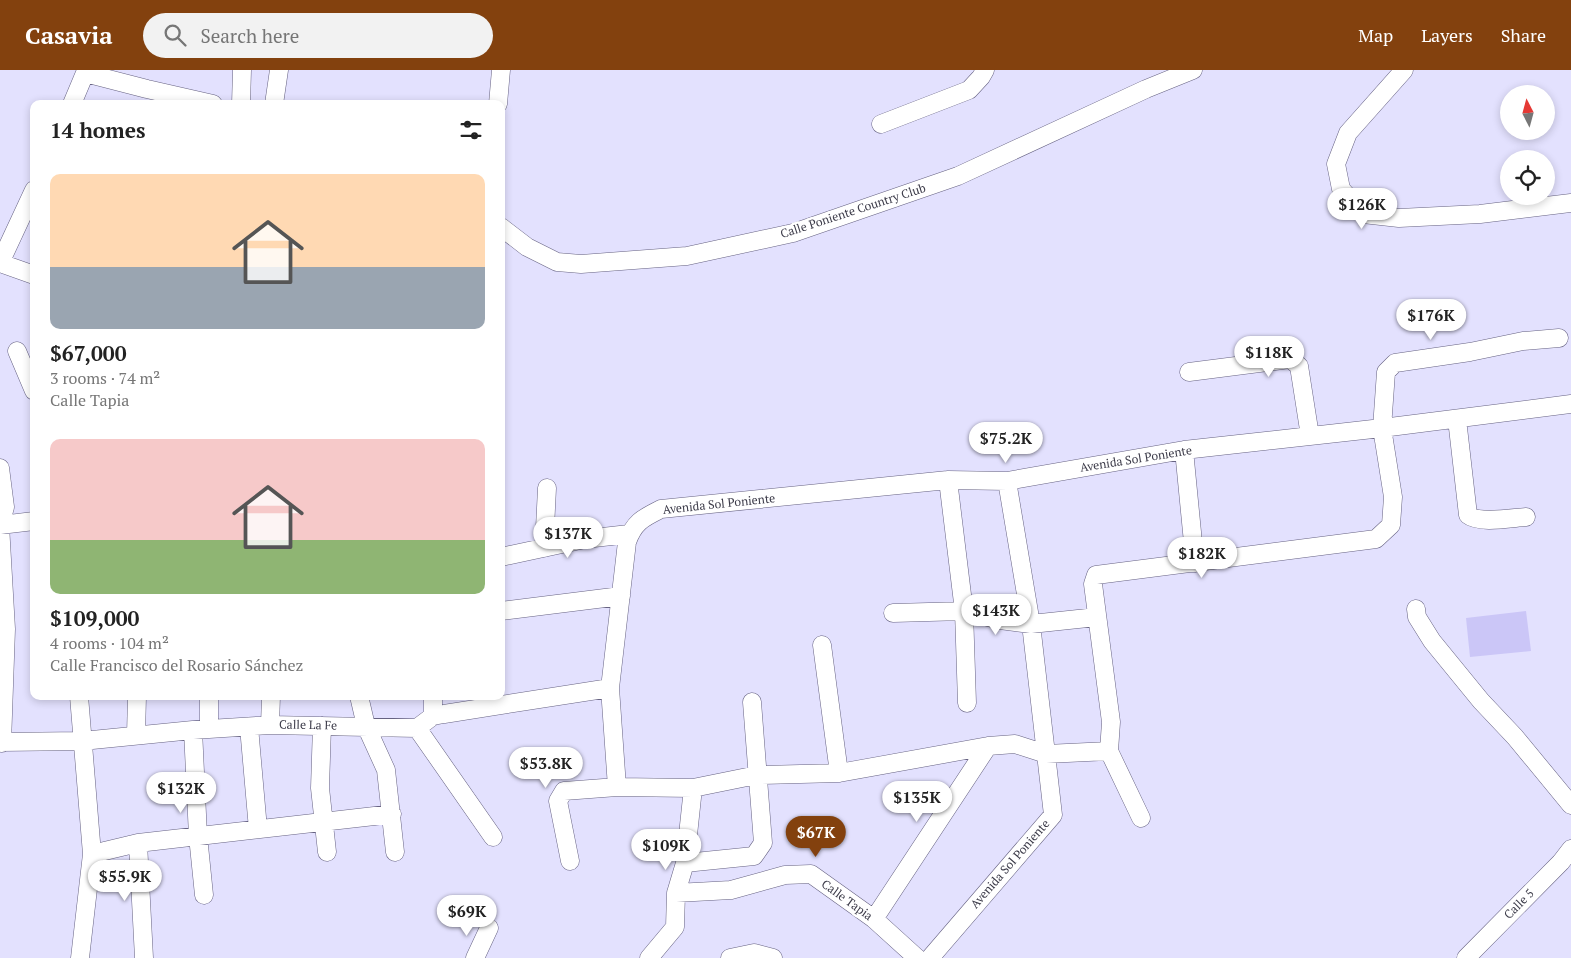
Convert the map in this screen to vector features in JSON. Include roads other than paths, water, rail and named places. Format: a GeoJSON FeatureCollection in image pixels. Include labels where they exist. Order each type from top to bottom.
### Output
{"type":"FeatureCollection","features":[{"type":"Feature","properties":{"kind":"street"},"geometry":{"type":"LineString","coordinates":[[241,100],[242,70]]}},
{"type":"Feature","properties":{"kind":"street"},"geometry":{"type":"LineString","coordinates":[[275,100],[279,70]]}},
{"type":"Feature","properties":{"kind":"street"},"geometry":{"type":"LineString","coordinates":[[498,100],[501,70]]}},
{"type":"Feature","properties":{"kind":"street"},"geometry":{"type":"LineString","coordinates":[[881,124],[969,90],[985,70]]}},
{"type":"Feature","properties":{"kind":"street","name":"Calle Poniente Country Club"},"geometry":{"type":"LineString","coordinates":[[505,230],[527,247],[557,262],[581,264],[687,256],[793,233],[958,176],[1146,89],[1193,70]]}},
{"type":"Feature","properties":{"kind":"street"},"geometry":{"type":"LineString","coordinates":[[1404,70],[1348,133],[1336,164],[1341,188],[1363,214],[1398,218],[1462,215],[1571,203]]}},
{"type":"Feature","properties":{"kind":"street"},"geometry":{"type":"LineString","coordinates":[[74,100],[87,71],[147,89],[195,100]]}},
{"type":"Feature","properties":{"kind":"street"},"geometry":{"type":"LineString","coordinates":[[30,199],[0,263],[30,274]]}},
{"type":"Feature","properties":{"kind":"street"},"geometry":{"type":"LineString","coordinates":[[1141,818],[1109,751],[1111,722],[1093,584],[1096,576],[1376,540],[1391,525],[1392,497],[1382,428],[1386,372],[1395,363],[1470,352],[1523,341],[1559,338]]}},
{"type":"Feature","properties":{"kind":"street"},"geometry":{"type":"LineString","coordinates":[[17,350],[30,381]]}},
{"type":"Feature","properties":{"kind":"street"},"geometry":{"type":"LineString","coordinates":[[1189,372],[1290,359],[1299,366],[1310,436]]}},
{"type":"Feature","properties":{"kind":"street","name":"Avenida Sol Poniente"},"geometry":{"type":"LineString","coordinates":[[617,788],[610,688],[626,542],[632,528],[644,517],[661,509],[948,480],[1007,480],[1184,450],[1382,428],[1571,404]]}},
{"type":"Feature","properties":{"kind":"street"},"geometry":{"type":"LineString","coordinates":[[1458,418],[1468,515],[1472,518],[1482,519],[1526,517]]}},
{"type":"Feature","properties":{"kind":"street"},"geometry":{"type":"LineString","coordinates":[[1184,450],[1195,563]]}},
{"type":"Feature","properties":{"kind":"street"},"geometry":{"type":"LineString","coordinates":[[0,468],[5,507],[0,525],[6,629],[1,742]]}},
{"type":"Feature","properties":{"kind":"street"},"geometry":{"type":"LineString","coordinates":[[948,480],[964,611],[967,703]]}},
{"type":"Feature","properties":{"kind":"street","name":"Avenida Sol Poniente"},"geometry":{"type":"LineString","coordinates":[[930,958],[1053,815],[1031,624],[1007,480]]}},
{"type":"Feature","properties":{"kind":"street"},"geometry":{"type":"LineString","coordinates":[[544,548],[547,488]]}},
{"type":"Feature","properties":{"kind":"street"},"geometry":{"type":"LineString","coordinates":[[0,525],[30,521]]}},
{"type":"Feature","properties":{"kind":"street"},"geometry":{"type":"LineString","coordinates":[[505,556],[585,539],[630,534]]}},
{"type":"Feature","properties":{"kind":"street"},"geometry":{"type":"LineString","coordinates":[[505,610],[620,596]]}},
{"type":"Feature","properties":{"kind":"street"},"geometry":{"type":"LineString","coordinates":[[1416,609],[1416,617],[1432,641],[1481,702],[1515,737],[1568,801]]}},
{"type":"Feature","properties":{"kind":"street"},"geometry":{"type":"LineString","coordinates":[[893,613],[964,611],[1000,620],[1031,624],[1097,617]]}},
{"type":"Feature","properties":{"kind":"street"},"geometry":{"type":"LineString","coordinates":[[822,645],[839,773]]}},
{"type":"Feature","properties":{"kind":"street"},"geometry":{"type":"LineString","coordinates":[[493,837],[417,728],[432,716],[610,688]]}},
{"type":"Feature","properties":{"kind":"street"},"geometry":{"type":"LineString","coordinates":[[79,700],[92,854],[80,958]]}},
{"type":"Feature","properties":{"kind":"street"},"geometry":{"type":"LineString","coordinates":[[136,736],[137,700]]}},
{"type":"Feature","properties":{"kind":"street"},"geometry":{"type":"LineString","coordinates":[[204,895],[198,836],[201,730],[208,700]]}},
{"type":"Feature","properties":{"kind":"street"},"geometry":{"type":"LineString","coordinates":[[270,725],[271,700]]}},
{"type":"Feature","properties":{"kind":"street"},"geometry":{"type":"LineString","coordinates":[[360,700],[366,726],[386,770],[392,814],[394,852]]}},
{"type":"Feature","properties":{"kind":"street"},"geometry":{"type":"LineString","coordinates":[[432,716],[433,700]]}},
{"type":"Feature","properties":{"kind":"street"},"geometry":{"type":"LineString","coordinates":[[685,863],[754,856],[763,843],[752,702]]}},
{"type":"Feature","properties":{"kind":"street","name":"Calle La Fe"},"geometry":{"type":"LineString","coordinates":[[1,742],[82,741],[270,725],[417,728]]}},
{"type":"Feature","properties":{"kind":"street"},"geometry":{"type":"LineString","coordinates":[[322,726],[320,788],[326,852]]}},
{"type":"Feature","properties":{"kind":"street"},"geometry":{"type":"LineString","coordinates":[[249,727],[258,829]]}},
{"type":"Feature","properties":{"kind":"street"},"geometry":{"type":"LineString","coordinates":[[570,861],[558,801],[564,791],[617,788],[693,788],[757,776],[839,773],[988,746],[1015,744],[1046,754],[1109,751]]}},
{"type":"Feature","properties":{"kind":"street"},"geometry":{"type":"LineString","coordinates":[[874,919],[988,746]]}},
{"type":"Feature","properties":{"kind":"street"},"geometry":{"type":"LineString","coordinates":[[649,958],[675,927],[676,893],[685,863],[693,788]]}},
{"type":"Feature","properties":{"kind":"street"},"geometry":{"type":"LineString","coordinates":[[92,854],[138,843],[392,814]]}},
{"type":"Feature","properties":{"kind":"street"},"geometry":{"type":"LineString","coordinates":[[138,843],[144,958]]}},
{"type":"Feature","properties":{"kind":"street","name":"Calle 5"},"geometry":{"type":"LineString","coordinates":[[1466,958],[1561,862],[1571,849]]}},
{"type":"Feature","properties":{"kind":"street","name":"Calle Tapia"},"geometry":{"type":"LineString","coordinates":[[676,893],[730,890],[785,875],[811,874],[874,919],[917,958]]}},
{"type":"Feature","properties":{"kind":"street"},"geometry":{"type":"LineString","coordinates":[[476,958],[489,928]]}},
{"type":"Feature","properties":{"kind":"street"},"geometry":{"type":"LineString","coordinates":[[730,958],[754,953],[773,958]]}}]}
